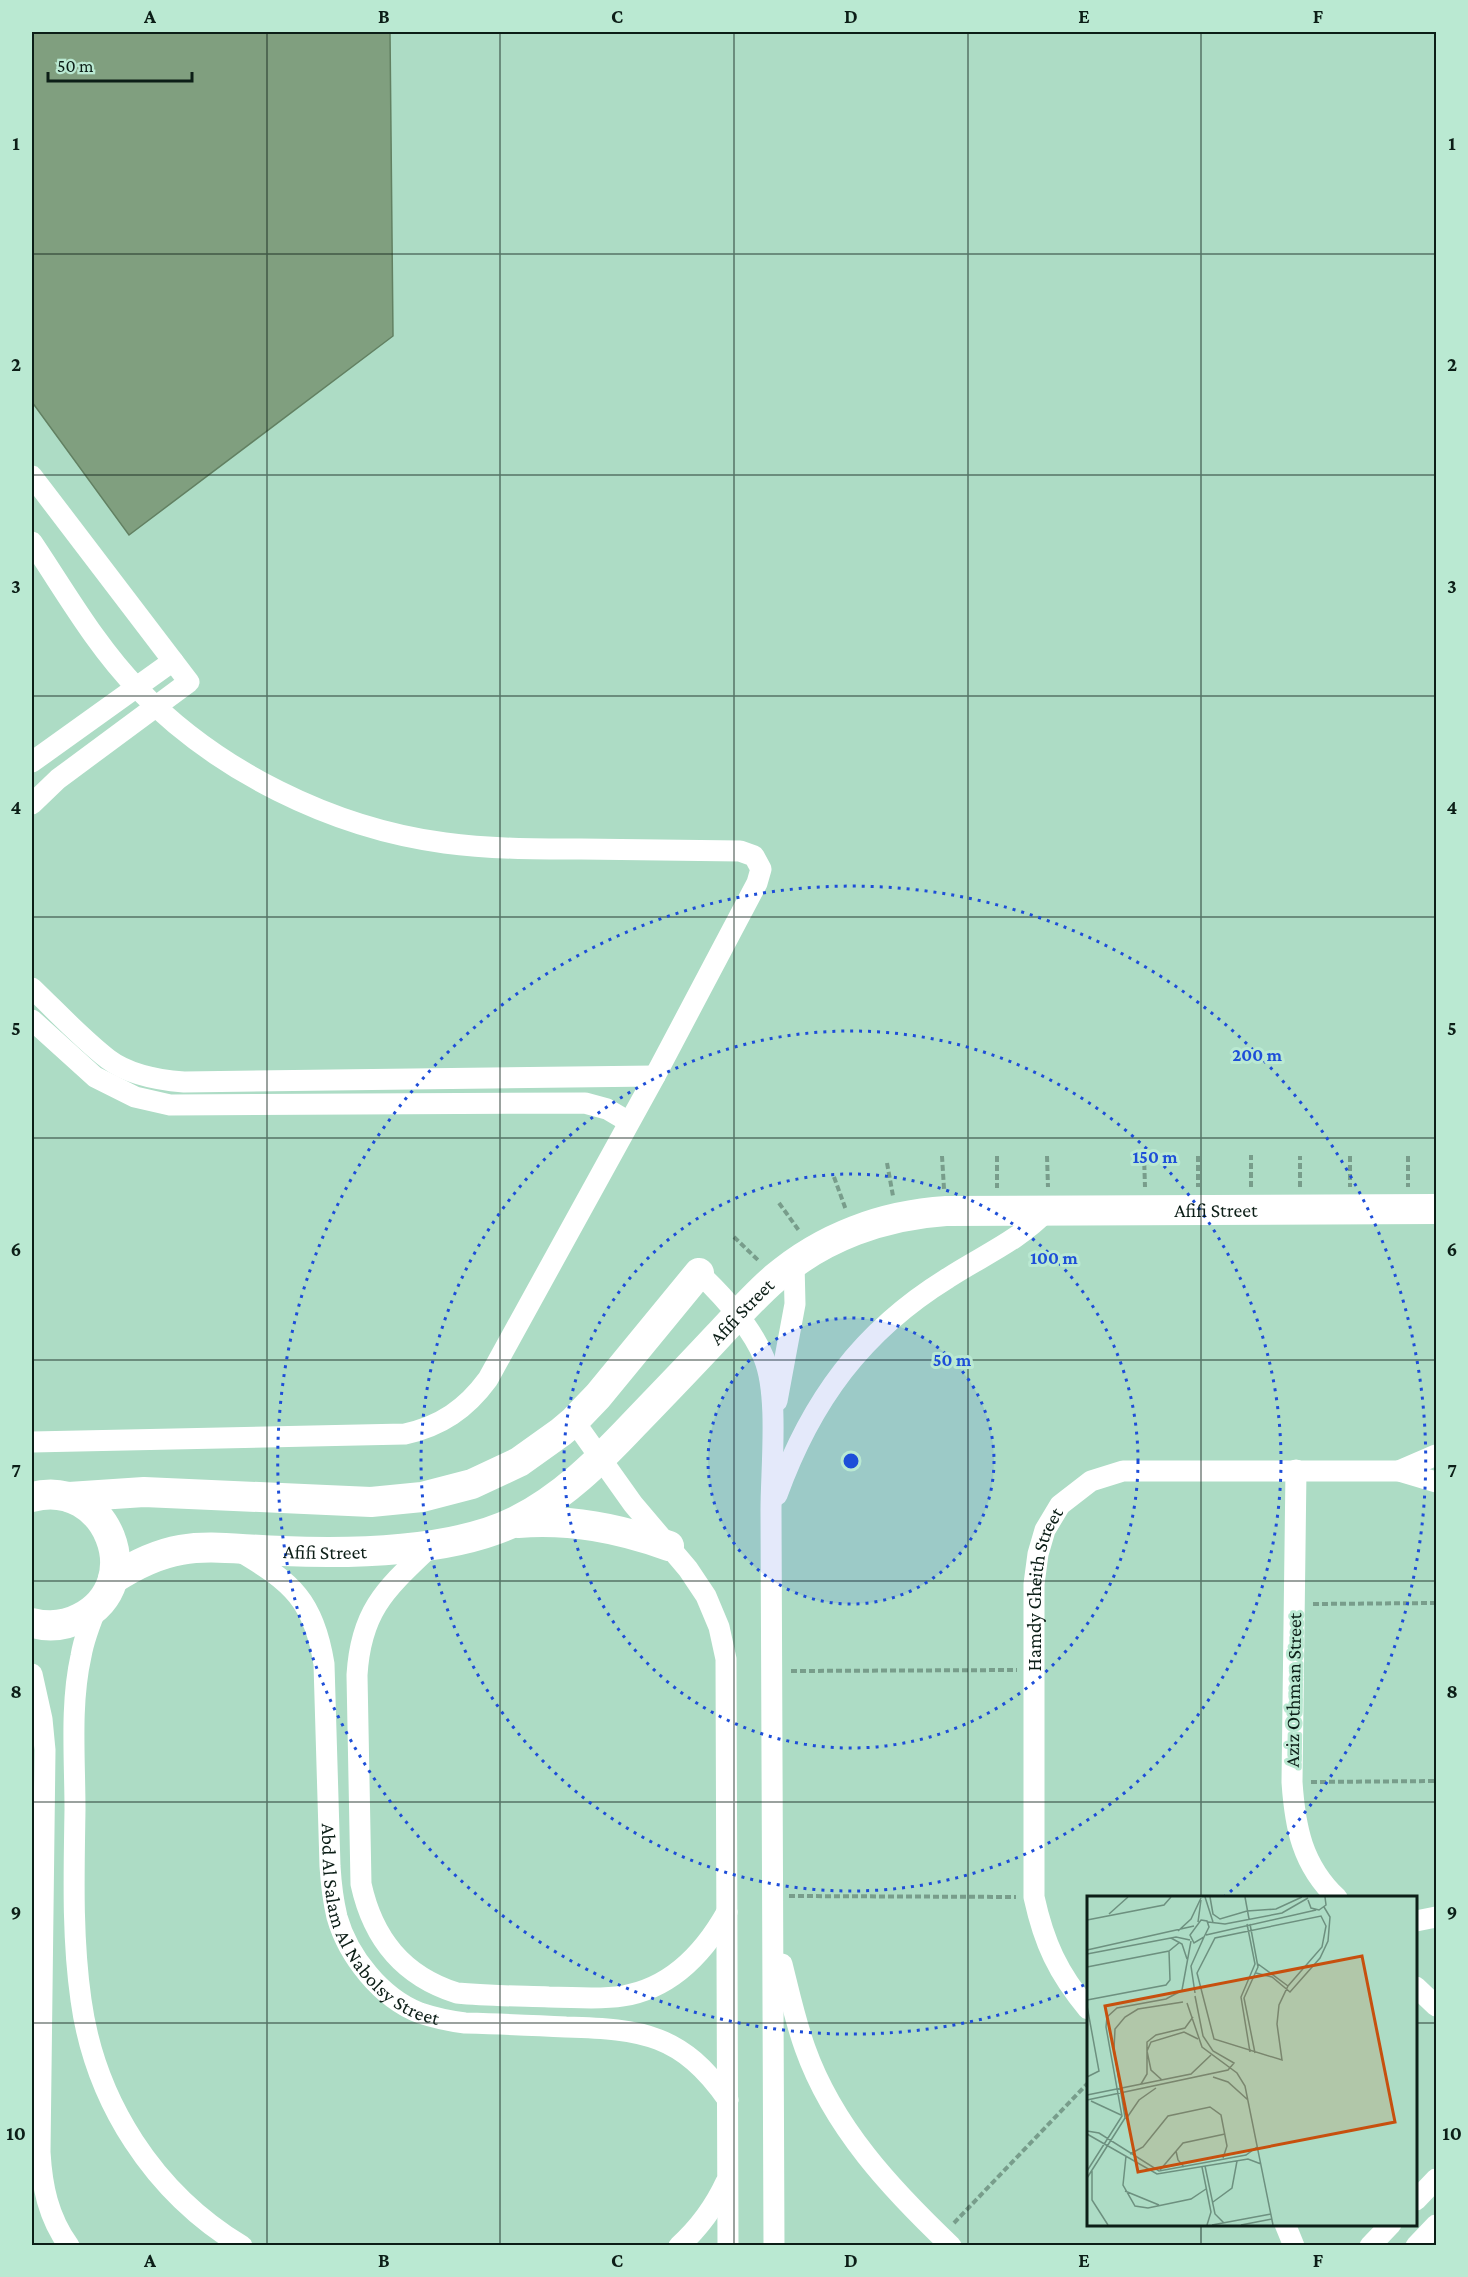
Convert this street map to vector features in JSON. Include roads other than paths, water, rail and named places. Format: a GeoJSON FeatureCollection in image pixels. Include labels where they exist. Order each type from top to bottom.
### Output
{"type":"FeatureCollection","features":[{"type":"Feature","properties":{"kind":"street"},"geometry":{"type":"LineString","coordinates":[[32,476],[189,682],[58,779],[32,804]]}},
{"type":"Feature","properties":{"kind":"street"},"geometry":{"type":"LineString","coordinates":[[32,542],[114,661],[156,707],[215,753],[281,792],[312,806],[377,829],[443,843],[511,849],[740,851],[754,856],[761,869],[757,883],[655,1076],[488,1380],[465,1406],[437,1424],[405,1434],[32,1442]]}},
{"type":"Feature","properties":{"kind":"street"},"geometry":{"type":"LineString","coordinates":[[32,762],[173,660]]}},
{"type":"Feature","properties":{"kind":"street"},"geometry":{"type":"LineString","coordinates":[[32,988],[108,1059],[148,1077],[184,1082],[655,1076]]}},
{"type":"Feature","properties":{"kind":"street"},"geometry":{"type":"LineString","coordinates":[[32,1020],[94,1077],[114,1088],[152,1102],[183,1107],[574,1103],[608,1109],[629,1122]]}},
{"type":"Feature","properties":{"kind":"street"},"geometry":{"type":"LineString","coordinates":[[608,1109],[612,1077]]}},
{"type":"Feature","properties":{"kind":"street"},"geometry":{"type":"LineString","coordinates":[[183,1107],[184,1082]]}},
{"type":"Feature","properties":{"kind":"street"},"geometry":{"type":"LineString","coordinates":[[771,1510],[792,1454],[820,1401],[856,1354],[899,1312],[948,1278],[1010,1242],[1049,1209]]}},
{"type":"Feature","properties":{"kind":"street","name":"Afifi Street"},"geometry":{"type":"LineString","coordinates":[[32,1623],[57,1625],[72,1622],[86,1615],[105,1592],[134,1565],[182,1548],[207,1546],[331,1552],[432,1545],[472,1537],[512,1523],[560,1495],[602,1458],[737,1316],[795,1264],[853,1231],[896,1217],[946,1210],[1423,1209]]}},
{"type":"Feature","properties":{"kind":"street"},"geometry":{"type":"LineString","coordinates":[[773,1422],[795,1304],[795,1264]]}},
{"type":"Feature","properties":{"kind":"street"},"geometry":{"type":"LineString","coordinates":[[43,1496],[144,1492],[371,1502],[422,1497],[472,1484],[519,1462],[574,1421],[598,1396],[699,1274],[737,1316],[764,1358],[773,1422],[771,1510],[774,2246]]}},
{"type":"Feature","properties":{"kind":"street"},"geometry":{"type":"LineString","coordinates":[[574,1421],[633,1504],[688,1569],[706,1596],[719,1626],[726,1659],[729,2246]]}},
{"type":"Feature","properties":{"kind":"street","name":"Hamdy Gheith Street"},"geometry":{"type":"LineString","coordinates":[[1399,1471],[1437,1455]]}},
{"type":"Feature","properties":{"kind":"street","name":"Hamdy Gheith Street"},"geometry":{"type":"LineString","coordinates":[[1087,2007],[1069,1987],[1053,1959],[1041,1929],[1034,1897],[1034,1584],[1038,1554],[1045,1530],[1060,1505],[1091,1481],[1132,1470],[1399,1471],[1437,1482]]}},
{"type":"Feature","properties":{"kind":"street","name":"Aziz Othman Street"},"geometry":{"type":"LineString","coordinates":[[1296,1470],[1292,1782],[1294,1818],[1302,1846],[1315,1871],[1335,1896]]}},
{"type":"Feature","properties":{"kind":"street"},"geometry":{"type":"LineString","coordinates":[[43,1496],[82,1503],[94,1512],[111,1536],[115,1550],[105,1592],[81,1656],[75,1709],[76,1954],[81,2002],[90,2046],[105,2089],[125,2129],[150,2166],[180,2200],[215,2229],[242,2246]]}},
{"type":"Feature","properties":{"kind":"street"},"geometry":{"type":"LineString","coordinates":[[512,1523],[574,1522],[636,1534],[669,1546]]}},
{"type":"Feature","properties":{"kind":"street","name":"Abd Al Salam Al Nabolsy Street"},"geometry":{"type":"LineString","coordinates":[[432,1545],[396,1579],[379,1600],[366,1623],[358,1648],[361,1884],[366,1907],[388,1947],[420,1977],[438,1987],[457,1993],[596,1998],[624,1996],[651,1988],[675,1974],[697,1956],[715,1935],[728,1909]]}},
{"type":"Feature","properties":{"kind":"street","name":"Abd Al Salam Al Nabolsy Street"},"geometry":{"type":"LineString","coordinates":[[233,1548],[268,1569],[291,1588],[309,1610],[320,1636],[324,1664],[330,1866],[333,1894],[338,1919],[347,1942],[358,1962],[376,1983],[410,2007],[440,2020],[623,2029],[649,2036],[673,2046],[694,2061],[713,2079],[728,2100]]}},
{"type":"Feature","properties":{"kind":"street"},"geometry":{"type":"LineString","coordinates":[[32,1674],[42,1719],[45,1750],[40,2142],[42,2181],[49,2209],[61,2235],[69,2246]]}},
{"type":"Feature","properties":{"kind":"street"},"geometry":{"type":"LineString","coordinates":[[1417,1921],[1437,1917]]}},
{"type":"Feature","properties":{"kind":"street"},"geometry":{"type":"LineString","coordinates":[[774,1927],[794,2014],[805,2050],[833,2106],[881,2175],[946,2241]]}},
{"type":"Feature","properties":{"kind":"street"},"geometry":{"type":"LineString","coordinates":[[1417,1988],[1437,2006]]}},
{"type":"Feature","properties":{"kind":"street"},"geometry":{"type":"LineString","coordinates":[[679,2246],[697,2229],[716,2204],[729,2176]]}},
{"type":"Feature","properties":{"kind":"street"},"geometry":{"type":"LineString","coordinates":[[1417,2199],[1437,2179]]}},
{"type":"Feature","properties":{"kind":"street"},"geometry":{"type":"LineString","coordinates":[[1287,2226],[1294,2246]]}},
{"type":"Feature","properties":{"kind":"street"},"geometry":{"type":"LineString","coordinates":[[1371,2246],[1389,2226]]}}]}
